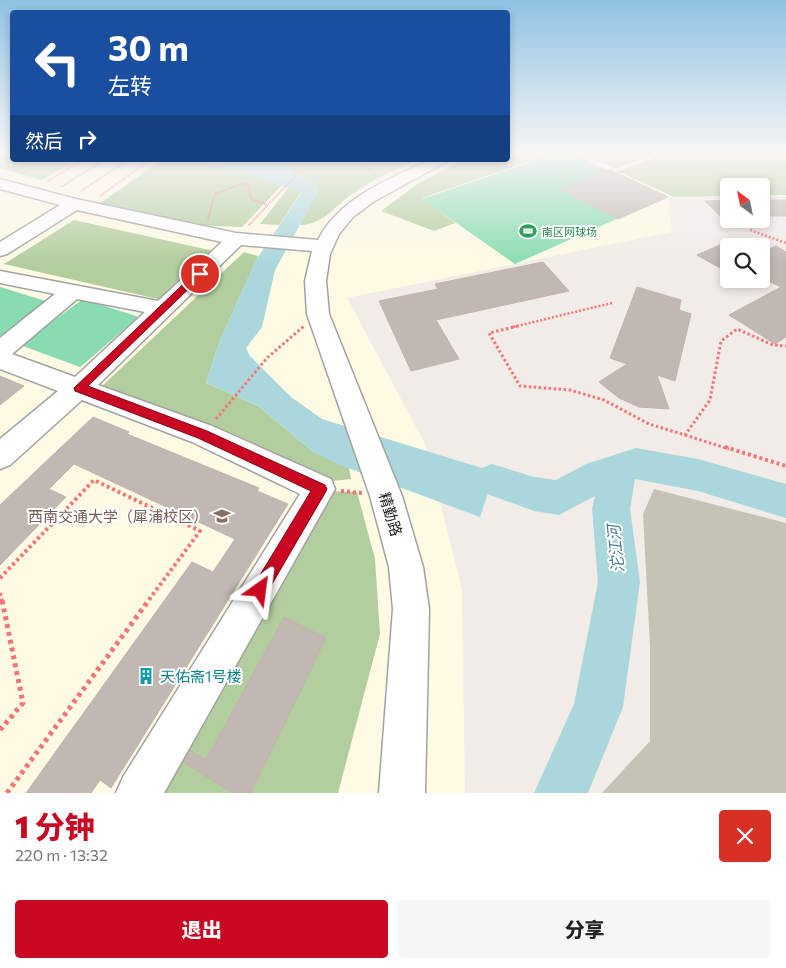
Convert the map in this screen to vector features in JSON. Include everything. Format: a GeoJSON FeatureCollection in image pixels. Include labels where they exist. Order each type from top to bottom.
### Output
{"type":"FeatureCollection","features":[{"type":"Feature","properties":{"kind":"street"},"geometry":{"type":"LineString","coordinates":[[22,190],[75,204],[236,239],[323,246],[336,226],[357,205],[380,190]]}},
{"type":"Feature","properties":{"kind":"street"},"geometry":{"type":"LineString","coordinates":[[7,203],[29,192]]}},
{"type":"Feature","properties":{"kind":"street"},"geometry":{"type":"LineString","coordinates":[[0,250],[75,204]]}},
{"type":"Feature","properties":{"kind":"street"},"geometry":{"type":"LineString","coordinates":[[0,456],[79,388],[236,239]]}},
{"type":"Feature","properties":{"kind":"street","name":"精勤路"},"geometry":{"type":"LineString","coordinates":[[323,246],[315,281],[318,314],[329,348],[360,424],[386,496],[406,568],[411,609],[402,793]]}},
{"type":"Feature","properties":{"kind":"street"},"geometry":{"type":"LineString","coordinates":[[0,277],[163,309]]}},
{"type":"Feature","properties":{"kind":"street"},"geometry":{"type":"LineString","coordinates":[[0,350],[72,292]]}},
{"type":"Feature","properties":{"kind":"street"},"geometry":{"type":"LineString","coordinates":[[0,358],[202,434],[320,489],[139,793]]}},
{"type":"Feature","properties":{"kind":"path"},"geometry":{"type":"LineString","coordinates":[[46,197],[57,190]]}},
{"type":"Feature","properties":{"kind":"path"},"geometry":{"type":"LineString","coordinates":[[75,204],[92,190]]}},
{"type":"Feature","properties":{"kind":"path"},"geometry":{"type":"LineString","coordinates":[[75,204],[99,190]]}},
{"type":"Feature","properties":{"kind":"path"},"geometry":{"type":"LineString","coordinates":[[200,231],[207,222],[215,194],[223,190]]}},
{"type":"Feature","properties":{"kind":"path"},"geometry":{"type":"LineString","coordinates":[[250,190],[251,199],[268,205]]}},
{"type":"Feature","properties":{"kind":"path"},"geometry":{"type":"LineString","coordinates":[[236,239],[282,190]]}},
{"type":"Feature","properties":{"kind":"path"},"geometry":{"type":"LineString","coordinates":[[750,230],[786,243]]}},
{"type":"Feature","properties":{"kind":"path"},"geometry":{"type":"LineString","coordinates":[[612,303],[489,333],[520,386],[570,390],[604,400],[649,424],[786,466]]}},
{"type":"Feature","properties":{"kind":"path"},"geometry":{"type":"LineString","coordinates":[[231,401],[267,358],[318,314]]}},
{"type":"Feature","properties":{"kind":"path"},"geometry":{"type":"LineString","coordinates":[[685,435],[710,400],[721,341],[737,329],[773,345],[786,346]]}},
{"type":"Feature","properties":{"kind":"path"},"geometry":{"type":"LineString","coordinates":[[0,578],[94,480],[200,531],[7,793]]}},
{"type":"Feature","properties":{"kind":"path"},"geometry":{"type":"LineString","coordinates":[[320,489],[386,496]]}},
{"type":"Feature","properties":{"kind":"path"},"geometry":{"type":"LineString","coordinates":[[0,593],[23,703],[0,730]]}},
{"type":"Feature","properties":{"kind":"shaded area","name":"西南交通大学（犀浦校区）"},"geometry":{"type":"Polygon","coordinates":[[[0,190],[720,190],[720,197],[668,198],[672,232],[347,298],[425,444],[462,589],[465,793],[0,793],[0,190]]]}},
{"type":"Feature","properties":{"kind":"shaded area","name":"西南交通大学（犀浦校区）"},"geometry":{"type":"Polygon","coordinates":[[[770,190],[786,190],[786,196],[770,197],[770,190]]]}},
{"type":"Feature","properties":{"kind":"shaded area"},"geometry":{"type":"Polygon","coordinates":[[[654,489],[786,523],[786,793],[602,793],[650,741],[650,646],[643,514],[654,489]]]}},
{"type":"Feature","properties":{"kind":"green space"},"geometry":{"type":"Polygon","coordinates":[[[119,190],[277,190],[242,227],[187,225],[96,206],[119,190]]]}},
{"type":"Feature","properties":{"kind":"green space"},"geometry":{"type":"Polygon","coordinates":[[[287,190],[302,191],[279,225],[260,224],[287,190]]]}},
{"type":"Feature","properties":{"kind":"green space"},"geometry":{"type":"Polygon","coordinates":[[[358,190],[316,222],[300,225],[318,191],[358,190]]]}},
{"type":"Feature","properties":{"kind":"green space"},"geometry":{"type":"Polygon","coordinates":[[[409,190],[445,190],[422,198],[455,223],[434,231],[381,211],[409,190]]]}},
{"type":"Feature","properties":{"kind":"green space","name":"南区网球场"},"geometry":{"type":"Polygon","coordinates":[[[449,190],[647,190],[664,198],[515,264],[422,199],[449,190]]]}},
{"type":"Feature","properties":{"kind":"green space"},"geometry":{"type":"Polygon","coordinates":[[[659,190],[720,190],[720,196],[674,197],[659,190]]]}},
{"type":"Feature","properties":{"kind":"green space"},"geometry":{"type":"Polygon","coordinates":[[[770,190],[786,190],[786,195],[770,195],[770,190]]]}},
{"type":"Feature","properties":{"kind":"green space"},"geometry":{"type":"Polygon","coordinates":[[[74,220],[214,251],[162,300],[4,264],[74,220]]]}},
{"type":"Feature","properties":{"kind":"green space"},"geometry":{"type":"Polygon","coordinates":[[[244,252],[258,256],[219,343],[206,383],[258,406],[312,451],[349,468],[351,479],[324,482],[99,389],[244,252]]]}},
{"type":"Feature","properties":{"kind":"green space"},"geometry":{"type":"Polygon","coordinates":[[[0,287],[49,302],[0,337],[0,287]]]}},
{"type":"Feature","properties":{"kind":"green space"},"geometry":{"type":"Polygon","coordinates":[[[83,299],[139,317],[80,367],[20,345],[83,299]]]}},
{"type":"Feature","properties":{"kind":"green space"},"geometry":{"type":"Polygon","coordinates":[[[323,491],[357,492],[375,559],[380,634],[338,793],[160,793],[323,491]]]}},
{"type":"Feature","properties":{"kind":"water"},"geometry":{"type":"Polygon","coordinates":[[[295,190],[317,190],[318,192],[275,270],[262,327],[246,348],[250,356],[291,397],[322,419],[495,472],[480,517],[337,464],[312,451],[258,406],[206,383],[219,343],[256,260],[302,192],[295,190]]]}},
{"type":"Feature","properties":{"kind":"building"},"geometry":{"type":"Polygon","coordinates":[[[563,190],[653,190],[668,197],[618,219],[563,190]]]}},
{"type":"Feature","properties":{"kind":"building"},"geometry":{"type":"Polygon","coordinates":[[[720,200],[720,216],[705,201],[720,200]]]}},
{"type":"Feature","properties":{"kind":"building"},"geometry":{"type":"Polygon","coordinates":[[[770,200],[786,200],[786,216],[770,216],[770,200]]]}},
{"type":"Feature","properties":{"kind":"building"},"geometry":{"type":"Polygon","coordinates":[[[720,245],[720,268],[697,255],[720,245]]]}},
{"type":"Feature","properties":{"kind":"building"},"geometry":{"type":"Polygon","coordinates":[[[776,246],[786,252],[786,337],[775,344],[729,315],[781,287],[770,282],[770,249],[776,246]]]}},
{"type":"Feature","properties":{"kind":"building"},"geometry":{"type":"Polygon","coordinates":[[[543,262],[569,291],[436,320],[459,359],[411,371],[379,301],[438,289],[435,284],[543,262]]]}},
{"type":"Feature","properties":{"kind":"building"},"geometry":{"type":"Polygon","coordinates":[[[637,287],[681,300],[679,310],[691,314],[675,381],[657,375],[669,409],[639,407],[619,398],[599,382],[627,364],[610,358],[637,287]]]}},
{"type":"Feature","properties":{"kind":"building"},"geometry":{"type":"Polygon","coordinates":[[[0,376],[24,386],[0,405],[0,376]]]}},
{"type":"Feature","properties":{"kind":"building","name":"天佑斋1号楼"},"geometry":{"type":"Polygon","coordinates":[[[93,417],[129,432],[127,434],[259,488],[257,491],[288,504],[111,788],[100,780],[91,793],[26,793],[192,562],[213,572],[235,539],[74,464],[49,489],[66,497],[0,565],[0,505],[93,417]]]}},
{"type":"Feature","properties":{"kind":"building"},"geometry":{"type":"Polygon","coordinates":[[[284,617],[326,638],[251,793],[233,793],[183,762],[190,750],[206,760],[284,617]]]}},
{"type":"Feature","properties":{"kind":"waterway","name":"沱江河"},"geometry":{"type":"LineString","coordinates":[[619,468],[636,463],[698,475],[786,501]]}},
{"type":"Feature","properties":{"kind":"waterway"},"geometry":{"type":"LineString","coordinates":[[492,480],[534,494],[559,498],[599,475],[619,468]]}},
{"type":"Feature","properties":{"kind":"waterway","name":"沱江河"},"geometry":{"type":"LineString","coordinates":[[561,793],[598,707],[619,582],[611,509],[619,468]]}},
{"type":"Feature","properties":{"kind":"place","name":"南区网球场"},"geometry":{"type":"Point","coordinates":[528,231]}},
{"type":"Feature","properties":{"kind":"place","name":"西南交通大学（犀浦校区）"},"geometry":{"type":"Point","coordinates":[222,516]}},
{"type":"Feature","properties":{"kind":"place","name":"天佑斋1号楼"},"geometry":{"type":"Point","coordinates":[146,676]}},
{"type":"Feature","properties":{"kind":"route"},"geometry":{"type":"LineString","coordinates":[[200,274],[79,388],[202,434],[320,489],[260,590]]}}]}
